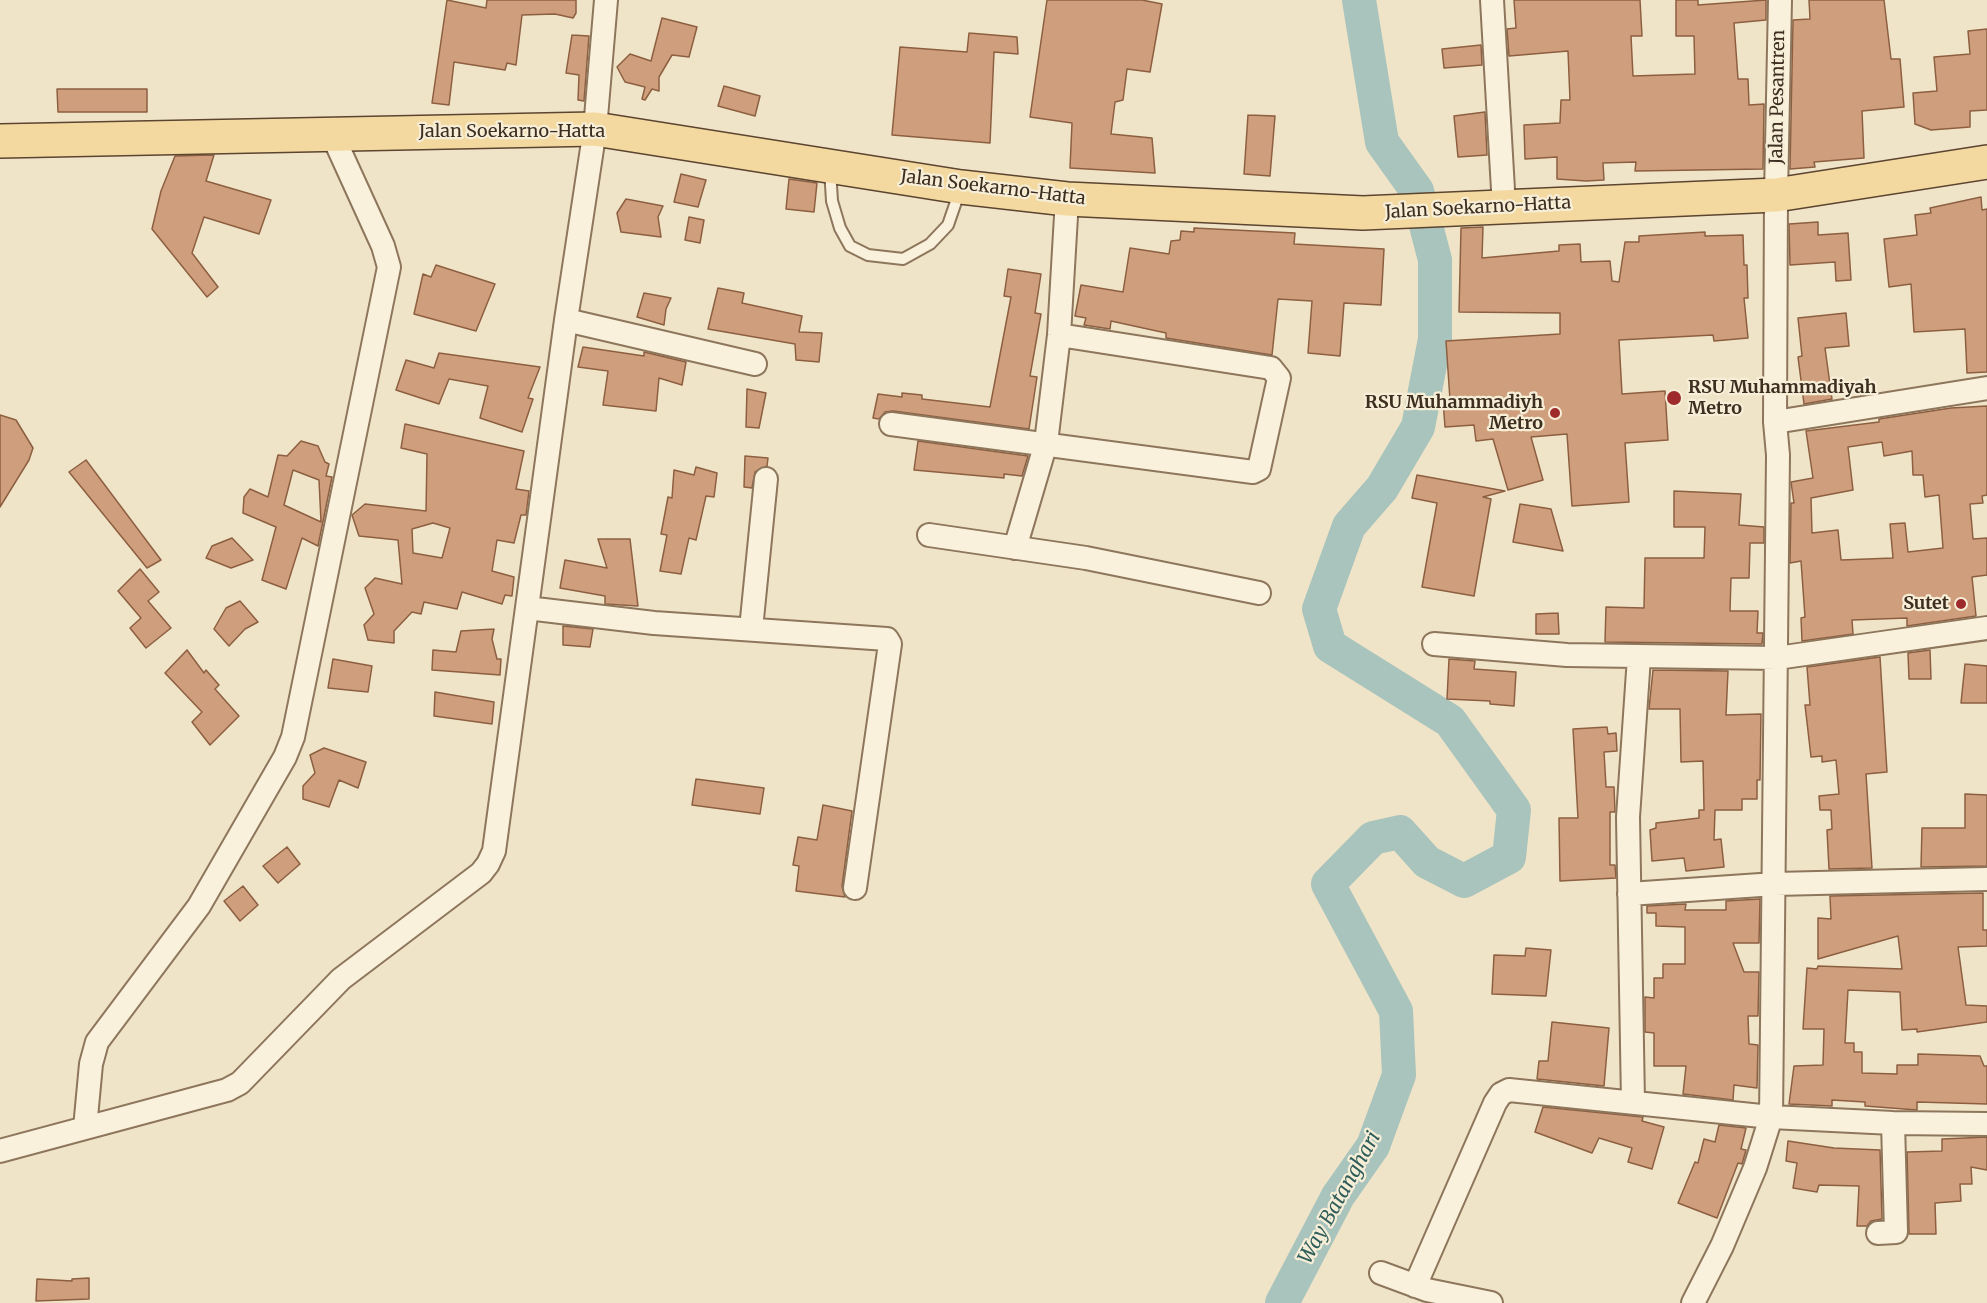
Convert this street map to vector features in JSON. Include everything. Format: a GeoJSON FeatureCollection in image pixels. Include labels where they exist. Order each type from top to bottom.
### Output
{"type":"FeatureCollection","features":[{"type":"Feature","properties":{"kind":"main road","name":"Jalan Soekarno-Hatta"},"geometry":{"type":"LineString","coordinates":[[0,141],[595,129],[830,164],[961,187],[1067,199],[1363,213],[1426,213],[1504,207],[1776,195],[1987,162]]}},
{"type":"Feature","properties":{"kind":"street"},"geometry":{"type":"LineString","coordinates":[[0,1150],[227,1090],[240,1083],[341,979],[481,873],[494,851],[566,320],[595,129],[606,0]]}},
{"type":"Feature","properties":{"kind":"street"},"geometry":{"type":"LineString","coordinates":[[1492,0],[1504,207]]}},
{"type":"Feature","properties":{"kind":"street","name":"Jalan Pesantren"},"geometry":{"type":"LineString","coordinates":[[1693,1303],[1755,1168],[1771,1117],[1777,658],[1776,195],[1780,0]]}},
{"type":"Feature","properties":{"kind":"street"},"geometry":{"type":"LineString","coordinates":[[85,1128],[91,1064],[97,1042],[199,906],[262,798],[292,737],[389,267],[383,246],[332,134]]}},
{"type":"Feature","properties":{"kind":"street"},"geometry":{"type":"LineString","coordinates":[[1014,548],[1046,443],[1059,335],[1067,199]]}},
{"type":"Feature","properties":{"kind":"street"},"geometry":{"type":"LineString","coordinates":[[566,320],[755,364]]}},
{"type":"Feature","properties":{"kind":"street"},"geometry":{"type":"LineString","coordinates":[[891,424],[1256,472],[1260,467],[1279,378],[1271,368],[1059,335]]}},
{"type":"Feature","properties":{"kind":"street"},"geometry":{"type":"LineString","coordinates":[[1775,422],[1987,388]]}},
{"type":"Feature","properties":{"kind":"street"},"geometry":{"type":"LineString","coordinates":[[751,629],[766,479]]}},
{"type":"Feature","properties":{"kind":"street"},"geometry":{"type":"LineString","coordinates":[[929,535],[1086,558],[1259,593]]}},
{"type":"Feature","properties":{"kind":"street"},"geometry":{"type":"LineString","coordinates":[[527,608],[654,623],[887,639],[890,642],[855,888]]}},
{"type":"Feature","properties":{"kind":"street"},"geometry":{"type":"LineString","coordinates":[[1434,644],[1567,655],[1777,658],[1987,628]]}},
{"type":"Feature","properties":{"kind":"street"},"geometry":{"type":"LineString","coordinates":[[1633,1102],[1628,817],[1639,657]]}},
{"type":"Feature","properties":{"kind":"street"},"geometry":{"type":"LineString","coordinates":[[1629,894],[1775,884],[1987,879]]}},
{"type":"Feature","properties":{"kind":"street"},"geometry":{"type":"LineString","coordinates":[[1415,1286],[1496,1103],[1504,1092],[1529,1090],[1771,1117],[1893,1123],[1987,1124]]}},
{"type":"Feature","properties":{"kind":"street"},"geometry":{"type":"LineString","coordinates":[[1878,1233],[1896,1232],[1893,1123]]}},
{"type":"Feature","properties":{"kind":"street"},"geometry":{"type":"LineString","coordinates":[[1381,1273],[1415,1286],[1491,1303]]}},
{"type":"Feature","properties":{"kind":"lane"},"geometry":{"type":"LineString","coordinates":[[830,164],[831,201],[840,228],[850,246],[868,255],[903,259],[930,244],[948,225],[961,187]]}},
{"type":"Feature","properties":{"kind":"building"},"geometry":{"type":"Polygon","coordinates":[[[447,0],[486,8],[487,0],[576,0],[576,13],[573,18],[555,14],[522,15],[516,65],[507,63],[505,70],[454,62],[449,105],[432,103],[447,0]]]}},
{"type":"Feature","properties":{"kind":"building"},"geometry":{"type":"Polygon","coordinates":[[[1047,0],[1142,0],[1162,4],[1150,72],[1127,69],[1123,100],[1115,102],[1111,134],[1152,138],[1155,173],[1070,168],[1072,123],[1030,117],[1047,0]]]}},
{"type":"Feature","properties":{"kind":"building"},"geometry":{"type":"Polygon","coordinates":[[[1514,0],[1640,0],[1642,36],[1631,36],[1633,76],[1695,74],[1694,36],[1676,36],[1676,0],[1698,0],[1698,5],[1766,0],[1766,20],[1734,23],[1738,79],[1748,79],[1749,105],[1764,104],[1763,169],[1635,171],[1636,162],[1603,163],[1604,180],[1586,181],[1557,179],[1557,157],[1525,159],[1524,125],[1560,123],[1561,100],[1570,100],[1568,51],[1509,56],[1507,29],[1516,28],[1514,0]]]}},
{"type":"Feature","properties":{"kind":"building"},"geometry":{"type":"Polygon","coordinates":[[[1809,0],[1884,0],[1891,59],[1900,59],[1904,107],[1862,111],[1864,158],[1814,162],[1815,167],[1790,169],[1793,20],[1810,19],[1809,0]]]}},
{"type":"Feature","properties":{"kind":"building"},"geometry":{"type":"Polygon","coordinates":[[[662,18],[697,27],[689,57],[672,55],[659,77],[659,91],[652,89],[645,100],[642,99],[645,87],[625,82],[617,67],[630,54],[651,61],[662,18]]]}},
{"type":"Feature","properties":{"kind":"building"},"geometry":{"type":"Polygon","coordinates":[[[1987,29],[1987,110],[1970,111],[1970,127],[1931,130],[1915,124],[1913,93],[1937,91],[1934,57],[1970,54],[1968,31],[1987,29]]]}},
{"type":"Feature","properties":{"kind":"building"},"geometry":{"type":"Polygon","coordinates":[[[969,33],[1017,37],[1018,54],[994,52],[990,143],[892,135],[900,47],[967,52],[969,33]]]}},
{"type":"Feature","properties":{"kind":"building"},"geometry":{"type":"Polygon","coordinates":[[[572,35],[589,36],[584,101],[578,100],[579,75],[566,73],[572,35]]]}},
{"type":"Feature","properties":{"kind":"building"},"geometry":{"type":"Polygon","coordinates":[[[1481,45],[1482,65],[1444,68],[1442,49],[1481,45]]]}},
{"type":"Feature","properties":{"kind":"building"},"geometry":{"type":"Polygon","coordinates":[[[724,86],[760,96],[755,116],[718,106],[724,86]]]}},
{"type":"Feature","properties":{"kind":"building"},"geometry":{"type":"Polygon","coordinates":[[[57,89],[147,89],[147,112],[58,112],[57,89]]]}},
{"type":"Feature","properties":{"kind":"building"},"geometry":{"type":"Polygon","coordinates":[[[1485,112],[1487,155],[1458,157],[1454,116],[1485,112]]]}},
{"type":"Feature","properties":{"kind":"building"},"geometry":{"type":"Polygon","coordinates":[[[1248,115],[1275,116],[1270,176],[1244,174],[1248,115]]]}},
{"type":"Feature","properties":{"kind":"building"},"geometry":{"type":"Polygon","coordinates":[[[214,155],[206,181],[271,200],[259,234],[204,217],[192,253],[218,287],[207,297],[152,229],[161,191],[175,156],[214,155]]]}},
{"type":"Feature","properties":{"kind":"building"},"geometry":{"type":"Polygon","coordinates":[[[681,174],[706,180],[698,207],[674,202],[681,174]]]}},
{"type":"Feature","properties":{"kind":"building"},"geometry":{"type":"Polygon","coordinates":[[[789,179],[817,183],[814,212],[786,209],[789,179]]]}},
{"type":"Feature","properties":{"kind":"building"},"geometry":{"type":"Polygon","coordinates":[[[1981,197],[1982,210],[1987,209],[1987,372],[1967,373],[1965,329],[1914,332],[1911,284],[1889,287],[1884,239],[1917,235],[1915,215],[1931,213],[1930,208],[1981,197]]]}},
{"type":"Feature","properties":{"kind":"building"},"geometry":{"type":"Polygon","coordinates":[[[626,199],[663,206],[658,217],[661,237],[621,232],[617,213],[626,199]]]}},
{"type":"Feature","properties":{"kind":"building"},"geometry":{"type":"Polygon","coordinates":[[[689,217],[704,220],[700,243],[685,240],[689,217]]]}},
{"type":"Feature","properties":{"kind":"building"},"geometry":{"type":"Polygon","coordinates":[[[1818,222],[1818,235],[1848,233],[1851,280],[1836,281],[1835,262],[1790,265],[1789,224],[1818,222]]]}},
{"type":"Feature","properties":{"kind":"building"},"geometry":{"type":"Polygon","coordinates":[[[1483,227],[1482,258],[1559,251],[1559,245],[1580,244],[1581,262],[1610,261],[1612,281],[1619,282],[1625,242],[1639,242],[1639,236],[1705,232],[1705,236],[1743,235],[1744,265],[1747,265],[1748,298],[1744,298],[1748,338],[1714,341],[1713,335],[1619,340],[1622,394],[1665,391],[1668,440],[1625,443],[1629,502],[1572,506],[1567,434],[1531,437],[1543,480],[1508,490],[1493,439],[1476,441],[1474,425],[1445,427],[1443,400],[1450,400],[1446,341],[1560,334],[1560,313],[1459,312],[1461,228],[1483,227]]]}},
{"type":"Feature","properties":{"kind":"building"},"geometry":{"type":"Polygon","coordinates":[[[1194,228],[1295,233],[1294,244],[1384,249],[1381,305],[1344,303],[1340,356],[1308,353],[1312,301],[1278,299],[1272,355],[1166,338],[1166,333],[1111,321],[1110,329],[1084,325],[1086,318],[1075,316],[1081,285],[1123,292],[1130,248],[1169,254],[1171,241],[1180,240],[1181,231],[1194,232],[1194,228]]]}},
{"type":"Feature","properties":{"kind":"building"},"geometry":{"type":"Polygon","coordinates":[[[436,265],[495,284],[476,331],[414,314],[423,274],[431,277],[436,265]]]}},
{"type":"Feature","properties":{"kind":"building"},"geometry":{"type":"Polygon","coordinates":[[[1008,269],[1041,274],[1035,313],[1041,314],[1030,376],[1037,377],[1029,429],[893,411],[885,412],[879,419],[873,418],[878,394],[902,397],[902,393],[922,395],[922,399],[990,407],[1011,297],[1004,296],[1008,269]]]}},
{"type":"Feature","properties":{"kind":"building"},"geometry":{"type":"Polygon","coordinates":[[[718,288],[744,293],[742,303],[802,316],[799,332],[822,333],[819,362],[796,360],[795,344],[708,329],[718,288]]]}},
{"type":"Feature","properties":{"kind":"building"},"geometry":{"type":"Polygon","coordinates":[[[644,293],[671,298],[666,309],[664,325],[637,317],[644,293]]]}},
{"type":"Feature","properties":{"kind":"building"},"geometry":{"type":"Polygon","coordinates":[[[1846,313],[1849,346],[1825,348],[1832,399],[1804,404],[1798,357],[1802,356],[1798,318],[1846,313]]]}},
{"type":"Feature","properties":{"kind":"building"},"geometry":{"type":"Polygon","coordinates":[[[583,347],[644,356],[644,352],[686,362],[682,385],[659,378],[656,411],[603,405],[608,371],[578,367],[583,347]]]}},
{"type":"Feature","properties":{"kind":"building"},"geometry":{"type":"Polygon","coordinates":[[[439,353],[540,367],[528,398],[533,399],[522,432],[480,418],[488,386],[449,379],[439,404],[396,390],[406,360],[434,368],[439,353]]]}},
{"type":"Feature","properties":{"kind":"building"},"geometry":{"type":"Polygon","coordinates":[[[747,389],[766,393],[759,428],[746,427],[747,389]]]}},
{"type":"Feature","properties":{"kind":"building"},"geometry":{"type":"Polygon","coordinates":[[[1987,406],[1987,495],[1982,496],[1983,503],[1970,504],[1973,539],[1987,538],[1987,575],[1972,577],[1976,616],[1907,626],[1907,618],[1852,620],[1853,634],[1802,641],[1801,618],[1805,617],[1801,561],[1790,563],[1791,503],[1794,503],[1791,482],[1813,478],[1806,431],[1879,422],[1879,419],[1951,408],[1987,406]],[[1882,442],[1848,447],[1853,490],[1811,498],[1812,533],[1838,530],[1841,560],[1893,558],[1890,524],[1905,523],[1908,552],[1943,548],[1939,495],[1925,497],[1923,475],[1913,475],[1912,451],[1884,456],[1882,442]]]}},
{"type":"Feature","properties":{"kind":"building"},"geometry":{"type":"Polygon","coordinates":[[[0,415],[16,420],[33,448],[29,460],[0,507],[0,415]]]}},
{"type":"Feature","properties":{"kind":"building"},"geometry":{"type":"Polygon","coordinates":[[[405,424],[524,451],[516,489],[529,491],[526,515],[521,515],[514,543],[497,540],[492,571],[514,577],[512,596],[505,595],[502,604],[462,592],[457,609],[424,602],[421,614],[412,612],[394,631],[394,643],[368,640],[364,625],[374,614],[365,588],[375,578],[402,584],[398,540],[359,536],[352,515],[365,504],[426,511],[427,454],[401,448],[405,424]],[[433,523],[412,529],[413,553],[442,558],[450,528],[433,523]]]}},
{"type":"Feature","properties":{"kind":"building"},"geometry":{"type":"Polygon","coordinates":[[[301,441],[318,446],[325,462],[329,464],[326,476],[332,477],[318,546],[302,538],[286,589],[262,580],[276,527],[243,513],[244,497],[250,489],[268,497],[278,455],[287,456],[301,441]],[[293,470],[284,505],[321,522],[319,480],[293,470]]]}},
{"type":"Feature","properties":{"kind":"building"},"geometry":{"type":"Polygon","coordinates":[[[918,441],[1028,456],[1022,476],[1004,474],[1004,478],[914,470],[918,441]]]}},
{"type":"Feature","properties":{"kind":"building"},"geometry":{"type":"Polygon","coordinates":[[[745,456],[768,458],[767,466],[755,472],[752,488],[744,487],[745,456]]]}},
{"type":"Feature","properties":{"kind":"building"},"geometry":{"type":"Polygon","coordinates":[[[86,460],[161,560],[147,568],[69,472],[86,460]]]}},
{"type":"Feature","properties":{"kind":"building"},"geometry":{"type":"Polygon","coordinates":[[[696,467],[717,473],[714,497],[706,496],[696,540],[689,538],[681,574],[660,571],[667,535],[661,534],[668,497],[672,498],[674,470],[694,475],[696,467]]]}},
{"type":"Feature","properties":{"kind":"building"},"geometry":{"type":"Polygon","coordinates":[[[1417,475],[1505,491],[1483,497],[1491,499],[1474,596],[1422,587],[1437,503],[1412,498],[1417,475]]]}},
{"type":"Feature","properties":{"kind":"building"},"geometry":{"type":"Polygon","coordinates":[[[1674,491],[1741,494],[1739,525],[1764,527],[1764,543],[1750,543],[1749,578],[1731,578],[1730,611],[1758,611],[1757,633],[1763,633],[1762,644],[1605,642],[1606,607],[1644,608],[1645,558],[1704,558],[1705,527],[1674,527],[1674,491]]]}},
{"type":"Feature","properties":{"kind":"building"},"geometry":{"type":"Polygon","coordinates":[[[1520,504],[1551,509],[1563,551],[1513,542],[1520,504]]]}},
{"type":"Feature","properties":{"kind":"building"},"geometry":{"type":"Polygon","coordinates":[[[232,538],[253,560],[231,568],[206,558],[212,546],[232,538]]]}},
{"type":"Feature","properties":{"kind":"building"},"geometry":{"type":"Polygon","coordinates":[[[598,539],[630,539],[638,606],[605,604],[605,596],[560,588],[565,560],[607,568],[598,539]]]}},
{"type":"Feature","properties":{"kind":"building"},"geometry":{"type":"Polygon","coordinates":[[[140,569],[159,592],[148,601],[171,628],[146,648],[130,628],[141,618],[118,591],[140,569]]]}},
{"type":"Feature","properties":{"kind":"building"},"geometry":{"type":"Polygon","coordinates":[[[240,601],[258,622],[245,629],[229,646],[214,629],[226,608],[240,601]]]}},
{"type":"Feature","properties":{"kind":"building"},"geometry":{"type":"Polygon","coordinates":[[[1558,613],[1559,634],[1536,634],[1536,614],[1558,613]]]}},
{"type":"Feature","properties":{"kind":"building"},"geometry":{"type":"Polygon","coordinates":[[[563,626],[593,629],[590,647],[563,645],[563,626]]]}},
{"type":"Feature","properties":{"kind":"building"},"geometry":{"type":"Polygon","coordinates":[[[494,629],[492,639],[497,659],[501,659],[500,675],[432,670],[433,650],[456,652],[461,631],[494,629]]]}},
{"type":"Feature","properties":{"kind":"building"},"geometry":{"type":"Polygon","coordinates":[[[187,650],[204,673],[206,670],[219,685],[215,689],[239,716],[210,745],[192,722],[202,712],[165,673],[187,650]]]}},
{"type":"Feature","properties":{"kind":"building"},"geometry":{"type":"Polygon","coordinates":[[[1930,650],[1931,679],[1909,679],[1908,653],[1930,650]]]}},
{"type":"Feature","properties":{"kind":"building"},"geometry":{"type":"Polygon","coordinates":[[[1880,657],[1887,772],[1866,774],[1872,868],[1829,869],[1827,830],[1832,829],[1831,810],[1820,810],[1819,796],[1839,794],[1836,760],[1822,762],[1822,756],[1811,757],[1805,705],[1810,705],[1807,667],[1880,657]]]}},
{"type":"Feature","properties":{"kind":"building"},"geometry":{"type":"Polygon","coordinates":[[[333,659],[372,666],[368,692],[328,688],[333,659]]]}},
{"type":"Feature","properties":{"kind":"building"},"geometry":{"type":"Polygon","coordinates":[[[1449,659],[1475,661],[1474,669],[1516,672],[1514,706],[1490,704],[1490,701],[1447,699],[1449,659]]]}},
{"type":"Feature","properties":{"kind":"building"},"geometry":{"type":"Polygon","coordinates":[[[1965,664],[1987,666],[1987,703],[1961,703],[1965,664]]]}},
{"type":"Feature","properties":{"kind":"building"},"geometry":{"type":"Polygon","coordinates":[[[1653,670],[1728,671],[1726,715],[1761,714],[1760,780],[1757,780],[1757,799],[1742,799],[1742,810],[1715,810],[1714,840],[1721,839],[1724,867],[1686,871],[1684,858],[1652,861],[1650,830],[1656,828],[1656,823],[1699,818],[1699,810],[1704,810],[1703,761],[1681,762],[1680,709],[1649,709],[1653,670]]]}},
{"type":"Feature","properties":{"kind":"building"},"geometry":{"type":"Polygon","coordinates":[[[435,692],[494,702],[492,724],[434,716],[435,692]]]}},
{"type":"Feature","properties":{"kind":"building"},"geometry":{"type":"Polygon","coordinates":[[[1607,727],[1608,734],[1616,733],[1617,751],[1604,752],[1606,787],[1614,787],[1615,812],[1610,812],[1610,865],[1615,865],[1616,878],[1560,881],[1559,818],[1578,818],[1573,729],[1607,727]]]}},
{"type":"Feature","properties":{"kind":"building"},"geometry":{"type":"Polygon","coordinates":[[[324,748],[366,762],[358,788],[339,780],[329,807],[303,799],[303,786],[315,773],[310,755],[324,748]]]}},
{"type":"Feature","properties":{"kind":"building"},"geometry":{"type":"Polygon","coordinates":[[[696,779],[764,788],[760,814],[692,805],[696,779]]]}},
{"type":"Feature","properties":{"kind":"building"},"geometry":{"type":"Polygon","coordinates":[[[1965,794],[1987,795],[1987,866],[1921,867],[1922,828],[1965,828],[1965,794]]]}},
{"type":"Feature","properties":{"kind":"building"},"geometry":{"type":"Polygon","coordinates":[[[823,805],[852,811],[842,886],[845,897],[796,891],[799,866],[793,865],[798,837],[817,840],[823,805]]]}},
{"type":"Feature","properties":{"kind":"building"},"geometry":{"type":"Polygon","coordinates":[[[287,847],[300,864],[278,883],[263,866],[287,847]]]}},
{"type":"Feature","properties":{"kind":"building"},"geometry":{"type":"Polygon","coordinates":[[[243,886],[258,905],[240,921],[224,901],[243,886]]]}},
{"type":"Feature","properties":{"kind":"building"},"geometry":{"type":"Polygon","coordinates":[[[1983,893],[1983,930],[1987,930],[1987,946],[1958,947],[1966,1005],[1987,1006],[1987,1022],[1917,1032],[1917,1029],[1902,1030],[1900,992],[1848,990],[1845,1043],[1854,1043],[1854,1052],[1862,1052],[1862,1073],[1897,1074],[1897,1065],[1918,1065],[1918,1054],[1980,1056],[1984,1066],[1987,1066],[1987,1104],[1917,1102],[1917,1110],[1865,1106],[1865,1102],[1832,1100],[1832,1106],[1789,1104],[1794,1066],[1823,1065],[1824,1029],[1803,1029],[1807,968],[1817,969],[1818,966],[1902,969],[1898,936],[1818,959],[1818,918],[1831,919],[1830,896],[1983,893]]]}},
{"type":"Feature","properties":{"kind":"building"},"geometry":{"type":"Polygon","coordinates":[[[1760,899],[1759,943],[1733,943],[1744,972],[1759,972],[1758,1016],[1748,1016],[1749,1044],[1758,1045],[1757,1088],[1734,1085],[1733,1100],[1683,1094],[1686,1066],[1654,1066],[1654,1033],[1645,1032],[1645,997],[1654,998],[1654,978],[1663,978],[1663,964],[1685,964],[1685,927],[1656,926],[1656,913],[1647,913],[1647,906],[1686,904],[1685,910],[1726,910],[1726,901],[1760,899]]]}},
{"type":"Feature","properties":{"kind":"building"},"geometry":{"type":"Polygon","coordinates":[[[1526,948],[1551,950],[1546,996],[1492,994],[1494,955],[1525,956],[1526,948]]]}},
{"type":"Feature","properties":{"kind":"building"},"geometry":{"type":"Polygon","coordinates":[[[1552,1022],[1609,1028],[1604,1086],[1537,1079],[1539,1061],[1548,1061],[1552,1022]]]}},
{"type":"Feature","properties":{"kind":"building"},"geometry":{"type":"Polygon","coordinates":[[[1543,1107],[1643,1117],[1642,1121],[1664,1127],[1652,1169],[1628,1162],[1632,1148],[1599,1138],[1592,1153],[1535,1132],[1543,1107]]]}},
{"type":"Feature","properties":{"kind":"building"},"geometry":{"type":"Polygon","coordinates":[[[1719,1125],[1746,1128],[1741,1149],[1746,1150],[1742,1164],[1738,1163],[1717,1218],[1678,1203],[1695,1162],[1698,1163],[1704,1139],[1715,1142],[1719,1125]]]}},
{"type":"Feature","properties":{"kind":"building"},"geometry":{"type":"Polygon","coordinates":[[[1987,1137],[1987,1170],[1971,1167],[1972,1184],[1960,1184],[1961,1201],[1935,1203],[1936,1234],[1909,1234],[1907,1152],[1942,1151],[1942,1139],[1987,1137]]]}},
{"type":"Feature","properties":{"kind":"building"},"geometry":{"type":"Polygon","coordinates":[[[1788,1141],[1834,1148],[1880,1150],[1882,1219],[1871,1221],[1867,1226],[1857,1226],[1859,1186],[1819,1185],[1817,1192],[1793,1188],[1797,1163],[1786,1161],[1788,1141]]]}},
{"type":"Feature","properties":{"kind":"building"},"geometry":{"type":"Polygon","coordinates":[[[89,1278],[89,1299],[36,1301],[37,1279],[72,1281],[72,1279],[89,1278]]]}},
{"type":"Feature","properties":{"kind":"waterway","name":"Way Batanghari"},"geometry":{"type":"LineString","coordinates":[[1282,1303],[1338,1196],[1373,1146],[1399,1075],[1396,1011],[1328,884],[1373,838],[1400,832],[1427,862],[1464,881],[1509,857],[1514,810],[1450,721],[1330,646],[1319,609],[1349,526],[1382,488],[1418,427],[1435,339],[1435,260],[1417,191],[1382,142],[1359,0]]}},
{"type":"Feature","properties":{"kind":"place","name":"RSU Muhammadiyah Metro"},"geometry":{"type":"Point","coordinates":[1674,398]}},
{"type":"Feature","properties":{"kind":"place","name":"RSU Muhammadiyh Metro"},"geometry":{"type":"Point","coordinates":[1555,413]}},
{"type":"Feature","properties":{"kind":"place","name":"Sutet"},"geometry":{"type":"Point","coordinates":[1961,604]}}]}
